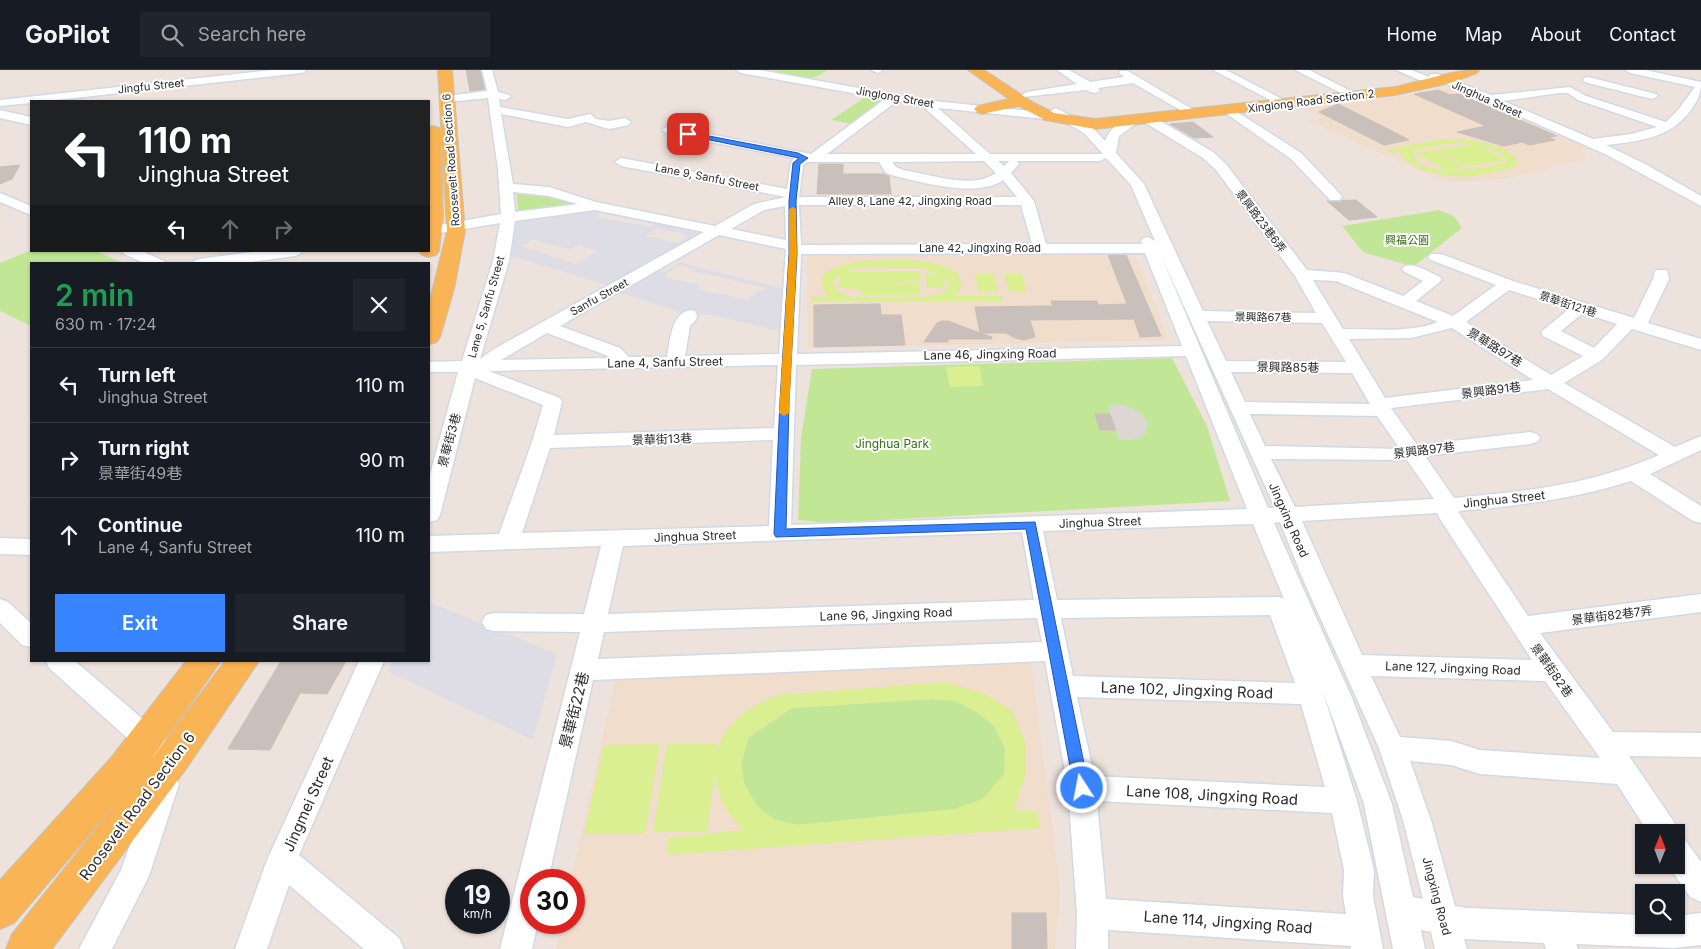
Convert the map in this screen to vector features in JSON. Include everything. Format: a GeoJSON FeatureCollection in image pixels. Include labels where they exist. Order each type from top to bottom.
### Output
{"type":"FeatureCollection","features":[{"type":"Feature","properties":{"kind":"main road","name":"Roosevelt Road Section 6"},"geometry":{"type":"LineString","coordinates":[[429,70],[432,93],[431,231]]}},
{"type":"Feature","properties":{"kind":"main road","name":"Roosevelt Road Section 6"},"geometry":{"type":"LineString","coordinates":[[430,334],[444,289],[456,226],[445,70]]}},
{"type":"Feature","properties":{"kind":"main road"},"geometry":{"type":"LineString","coordinates":[[976,70],[1021,96],[1064,117],[1095,124],[1142,118]]}},
{"type":"Feature","properties":{"kind":"main road"},"geometry":{"type":"LineString","coordinates":[[988,70],[1021,96]]}},
{"type":"Feature","properties":{"kind":"main road","name":"Xinglong Road Section 2"},"geometry":{"type":"LineString","coordinates":[[1142,118],[1186,110],[1434,79],[1455,70]]}},
{"type":"Feature","properties":{"kind":"main road","name":"Xinglong Road Section 2"},"geometry":{"type":"LineString","coordinates":[[1142,118],[1395,91],[1472,70]]}},
{"type":"Feature","properties":{"kind":"main road"},"geometry":{"type":"LineString","coordinates":[[982,109],[1011,105],[1021,96]]}},
{"type":"Feature","properties":{"kind":"main road","name":"Roosevelt Road Section 6"},"geometry":{"type":"LineString","coordinates":[[27,949],[160,749],[204,662]]}},
{"type":"Feature","properties":{"kind":"main road","name":"Roosevelt Road Section 6"},"geometry":{"type":"LineString","coordinates":[[0,909],[123,770],[160,749],[242,662]]}},
{"type":"Feature","properties":{"kind":"street","name":"Jingfu Street"},"geometry":{"type":"LineString","coordinates":[[0,103],[302,70]]}},
{"type":"Feature","properties":{"kind":"street","name":"Lane 5, Sanfu Street"},"geometry":{"type":"LineString","coordinates":[[473,367],[501,261],[508,217],[508,188],[493,94],[487,70]]}},
{"type":"Feature","properties":{"kind":"street","name":"Jinglong Street"},"geometry":{"type":"LineString","coordinates":[[741,70],[934,104],[1064,117]]}},
{"type":"Feature","properties":{"kind":"street"},"geometry":{"type":"LineString","coordinates":[[976,70],[982,70]]}},
{"type":"Feature","properties":{"kind":"street"},"geometry":{"type":"LineString","coordinates":[[1062,70],[1101,94]]}},
{"type":"Feature","properties":{"kind":"street"},"geometry":{"type":"LineString","coordinates":[[1119,70],[1136,76],[1186,110]]}},
{"type":"Feature","properties":{"kind":"street"},"geometry":{"type":"LineString","coordinates":[[1218,70],[1276,99]]}},
{"type":"Feature","properties":{"kind":"street"},"geometry":{"type":"LineString","coordinates":[[1300,70],[1345,91]]}},
{"type":"Feature","properties":{"kind":"street","name":"Jinghua Street"},"geometry":{"type":"LineString","coordinates":[[1401,70],[1434,79],[1489,99],[1590,143],[1701,202]]}},
{"type":"Feature","properties":{"kind":"street"},"geometry":{"type":"LineString","coordinates":[[1590,143],[1630,138],[1668,127],[1696,103],[1701,86],[1630,70]]}},
{"type":"Feature","properties":{"kind":"street"},"geometry":{"type":"LineString","coordinates":[[1570,90],[1589,75],[1601,73]]}},
{"type":"Feature","properties":{"kind":"street"},"geometry":{"type":"LineString","coordinates":[[814,82],[827,74]]}},
{"type":"Feature","properties":{"kind":"street"},"geometry":{"type":"LineString","coordinates":[[1589,75],[1652,96]]}},
{"type":"Feature","properties":{"kind":"street"},"geometry":{"type":"LineString","coordinates":[[1021,96],[1088,86],[1136,76]]}},
{"type":"Feature","properties":{"kind":"street"},"geometry":{"type":"LineString","coordinates":[[1489,99],[1570,90],[1582,98],[1668,127]]}},
{"type":"Feature","properties":{"kind":"street"},"geometry":{"type":"LineString","coordinates":[[447,99],[493,94],[516,100]]}},
{"type":"Feature","properties":{"kind":"street"},"geometry":{"type":"LineString","coordinates":[[780,534],[783,434],[794,248],[793,197],[797,163],[809,158],[895,98]]}},
{"type":"Feature","properties":{"kind":"street"},"geometry":{"type":"LineString","coordinates":[[934,104],[931,108],[1004,173],[1027,201],[1040,248]]}},
{"type":"Feature","properties":{"kind":"street"},"geometry":{"type":"LineString","coordinates":[[495,111],[503,110],[568,122],[590,118]]}},
{"type":"Feature","properties":{"kind":"street"},"geometry":{"type":"LineString","coordinates":[[570,110],[589,113],[591,121],[609,125],[625,122]]}},
{"type":"Feature","properties":{"kind":"street"},"geometry":{"type":"LineString","coordinates":[[1228,110],[1296,156],[1335,196]]}},
{"type":"Feature","properties":{"kind":"street"},"geometry":{"type":"LineString","coordinates":[[0,114],[30,121]]}},
{"type":"Feature","properties":{"kind":"street","name":"Jingxing Road"},"geometry":{"type":"LineString","coordinates":[[1064,117],[1075,132],[1105,155],[1137,184],[1192,351],[1340,698],[1378,804],[1409,949]]}},
{"type":"Feature","properties":{"kind":"street","name":"Jingxing Road"},"geometry":{"type":"LineString","coordinates":[[1064,117],[1088,130],[1105,155]]}},
{"type":"Feature","properties":{"kind":"street"},"geometry":{"type":"LineString","coordinates":[[668,130],[809,158],[1019,158],[1105,155],[1110,140],[1116,131],[1142,118]]}},
{"type":"Feature","properties":{"kind":"street","name":"景興路23巷6弄"},"geometry":{"type":"LineString","coordinates":[[1142,118],[1208,155],[1227,176],[1299,270],[1334,326]]}},
{"type":"Feature","properties":{"kind":"street"},"geometry":{"type":"LineString","coordinates":[[883,158],[891,170],[900,173],[972,185],[989,183],[1004,173],[1019,158]]}},
{"type":"Feature","properties":{"kind":"street","name":"Lane 9, Sanfu Street"},"geometry":{"type":"LineString","coordinates":[[621,162],[793,197]]}},
{"type":"Feature","properties":{"kind":"street"},"geometry":{"type":"LineString","coordinates":[[508,188],[519,186],[577,198],[595,206],[794,248]]}},
{"type":"Feature","properties":{"kind":"street"},"geometry":{"type":"LineString","coordinates":[[0,197],[30,211]]}},
{"type":"Feature","properties":{"kind":"street","name":"Alley 8, Lane 42, Jingxing Road"},"geometry":{"type":"LineString","coordinates":[[793,197],[1027,201]]}},
{"type":"Feature","properties":{"kind":"street","name":"Sanfu Street"},"geometry":{"type":"LineString","coordinates":[[473,367],[759,208],[793,197]]}},
{"type":"Feature","properties":{"kind":"street"},"geometry":{"type":"LineString","coordinates":[[431,231],[508,217],[595,206]]}},
{"type":"Feature","properties":{"kind":"street","name":"Lane 42, Jingxing Road"},"geometry":{"type":"LineString","coordinates":[[794,248],[1158,248]]}},
{"type":"Feature","properties":{"kind":"street","name":"Jingxing Road"},"geometry":{"type":"LineString","coordinates":[[1158,248],[1197,316],[1392,748],[1417,820],[1447,934]]}},
{"type":"Feature","properties":{"kind":"street"},"geometry":{"type":"LineString","coordinates":[[131,252],[154,262]]}},
{"type":"Feature","properties":{"kind":"street"},"geometry":{"type":"LineString","coordinates":[[214,262],[288,252]]}},
{"type":"Feature","properties":{"kind":"street","name":"景華街121巷"},"geometry":{"type":"LineString","coordinates":[[1436,258],[1507,284],[1701,346]]}},
{"type":"Feature","properties":{"kind":"street"},"geometry":{"type":"LineString","coordinates":[[1405,302],[1434,280],[1410,269]]}},
{"type":"Feature","properties":{"kind":"street","name":"景華路97巷"},"geometry":{"type":"LineString","coordinates":[[1299,270],[1338,276],[1454,322],[1551,383],[1675,456]]}},
{"type":"Feature","properties":{"kind":"street"},"geometry":{"type":"LineString","coordinates":[[1634,324],[1661,279],[1661,273]]}},
{"type":"Feature","properties":{"kind":"street"},"geometry":{"type":"LineString","coordinates":[[1334,326],[1406,333],[1433,329],[1454,322],[1507,284]]}},
{"type":"Feature","properties":{"kind":"street"},"geometry":{"type":"LineString","coordinates":[[1580,308],[1549,332],[1596,356]]}},
{"type":"Feature","properties":{"kind":"street"},"geometry":{"type":"LineString","coordinates":[[675,361],[682,324],[688,320],[689,315]]}},
{"type":"Feature","properties":{"kind":"street","name":"景興路67巷"},"geometry":{"type":"LineString","coordinates":[[1197,316],[1334,326]]}},
{"type":"Feature","properties":{"kind":"street","name":"景興路91巷"},"geometry":{"type":"LineString","coordinates":[[1238,408],[1381,407],[1551,383],[1596,356],[1634,324]]}},
{"type":"Feature","properties":{"kind":"street"},"geometry":{"type":"LineString","coordinates":[[1334,326],[1381,407],[1448,504]]}},
{"type":"Feature","properties":{"kind":"street"},"geometry":{"type":"LineString","coordinates":[[546,327],[614,352],[625,363]]}},
{"type":"Feature","properties":{"kind":"street","name":"Lane 46, Jingxing Road"},"geometry":{"type":"LineString","coordinates":[[788,359],[1192,351]]}},
{"type":"Feature","properties":{"kind":"street","name":"Lane 4, Sanfu Street"},"geometry":{"type":"LineString","coordinates":[[430,367],[788,359]]}},
{"type":"Feature","properties":{"kind":"street","name":"景興路85巷"},"geometry":{"type":"LineString","coordinates":[[1219,366],[1357,368]]}},
{"type":"Feature","properties":{"kind":"street"},"geometry":{"type":"LineString","coordinates":[[473,367],[553,402],[542,442],[508,541]]}},
{"type":"Feature","properties":{"kind":"street","name":"景華街3巷"},"geometry":{"type":"LineString","coordinates":[[430,512],[473,367]]}},
{"type":"Feature","properties":{"kind":"street","name":"景華街13巷"},"geometry":{"type":"LineString","coordinates":[[542,442],[783,434]]}},
{"type":"Feature","properties":{"kind":"street","name":"景興路97巷"},"geometry":{"type":"LineString","coordinates":[[1258,452],[1402,456],[1425,450],[1530,438]]}},
{"type":"Feature","properties":{"kind":"street","name":"Jinghua Street"},"geometry":{"type":"LineString","coordinates":[[430,544],[780,534],[1287,515],[1448,504],[1548,494],[1586,487],[1633,473],[1675,456],[1701,442]]}},
{"type":"Feature","properties":{"kind":"street"},"geometry":{"type":"LineString","coordinates":[[1633,473],[1701,516]]}},
{"type":"Feature","properties":{"kind":"street","name":"景華街82巷"},"geometry":{"type":"LineString","coordinates":[[1448,504],[1448,514],[1552,671],[1606,744],[1659,824]]}},
{"type":"Feature","properties":{"kind":"street"},"geometry":{"type":"LineString","coordinates":[[1031,524],[1082,788],[1092,914],[1092,949]]}},
{"type":"Feature","properties":{"kind":"street","name":"景華街22巷"},"geometry":{"type":"LineString","coordinates":[[536,869],[614,539]]}},
{"type":"Feature","properties":{"kind":"street"},"geometry":{"type":"LineString","coordinates":[[0,546],[30,548]]}},
{"type":"Feature","properties":{"kind":"street","name":"景華街82巷7弄"},"geometry":{"type":"LineString","coordinates":[[1522,626],[1701,603]]}},
{"type":"Feature","properties":{"kind":"street","name":"Lane 96, Jingxing Road"},"geometry":{"type":"LineString","coordinates":[[494,622],[594,623],[1047,609],[1279,606],[1311,694]]}},
{"type":"Feature","properties":{"kind":"street"},"geometry":{"type":"LineString","coordinates":[[0,608],[30,637]]}},
{"type":"Feature","properties":{"kind":"street"},"geometry":{"type":"LineString","coordinates":[[584,670],[1043,652],[1054,649]]}},
{"type":"Feature","properties":{"kind":"street"},"geometry":{"type":"LineString","coordinates":[[59,662],[160,749],[146,836],[134,876],[95,949]]}},
{"type":"Feature","properties":{"kind":"street","name":"Jingmei Street"},"geometry":{"type":"LineString","coordinates":[[254,948],[282,860],[372,662]]}},
{"type":"Feature","properties":{"kind":"street","name":"Lane 127, Jingxing Road"},"geometry":{"type":"LineString","coordinates":[[1354,665],[1552,671]]}},
{"type":"Feature","properties":{"kind":"street","name":"Lane 102, Jingxing Road"},"geometry":{"type":"LineString","coordinates":[[1062,686],[1311,694]]}},
{"type":"Feature","properties":{"kind":"street"},"geometry":{"type":"LineString","coordinates":[[1311,694],[1343,801],[1359,870],[1358,896],[1366,940]]}},
{"type":"Feature","properties":{"kind":"street"},"geometry":{"type":"LineString","coordinates":[[1606,744],[1701,745]]}},
{"type":"Feature","properties":{"kind":"street"},"geometry":{"type":"LineString","coordinates":[[1392,748],[1451,754],[1480,762],[1624,772]]}},
{"type":"Feature","properties":{"kind":"street","name":"Lane 108, Jingxing Road"},"geometry":{"type":"LineString","coordinates":[[1082,788],[1343,801]]}},
{"type":"Feature","properties":{"kind":"street"},"geometry":{"type":"LineString","coordinates":[[282,860],[388,949]]}},
{"type":"Feature","properties":{"kind":"street"},"geometry":{"type":"LineString","coordinates":[[1685,864],[1701,888]]}},
{"type":"Feature","properties":{"kind":"street"},"geometry":{"type":"LineString","coordinates":[[1400,910],[1447,934],[1468,924],[1558,938],[1686,937]]}},
{"type":"Feature","properties":{"kind":"street","name":"Lane 114, Jingxing Road"},"geometry":{"type":"LineString","coordinates":[[1092,914],[1366,940]]}},
{"type":"Feature","properties":{"kind":"street"},"geometry":{"type":"LineString","coordinates":[[516,949],[520,932]]}},
{"type":"Feature","properties":{"kind":"shaded area"},"geometry":{"type":"Polygon","coordinates":[[[1450,88],[1584,147],[1586,160],[1550,166],[1553,168],[1503,179],[1446,182],[1309,121],[1322,117],[1304,108],[1375,100],[1450,88]]]}},
{"type":"Feature","properties":{"kind":"shaded area"},"geometry":{"type":"Polygon","coordinates":[[[593,211],[700,232],[606,285],[508,255],[516,221],[593,211]],[[600,213],[596,217],[650,227],[654,224],[600,213]],[[656,228],[646,236],[678,243],[687,235],[656,228]],[[534,239],[521,246],[575,264],[597,251],[579,245],[569,250],[534,239]]]}},
{"type":"Feature","properties":{"kind":"shaded area"},"geometry":{"type":"Polygon","coordinates":[[[1134,252],[1168,337],[1165,340],[808,348],[807,256],[1134,252]]]}},
{"type":"Feature","properties":{"kind":"shaded area"},"geometry":{"type":"Polygon","coordinates":[[[679,262],[782,288],[779,331],[714,315],[681,313],[621,293],[658,271],[664,273],[679,262]],[[678,265],[664,277],[700,285],[697,289],[748,300],[758,290],[764,291],[767,288],[692,271],[693,269],[678,265]]]}},
{"type":"Feature","properties":{"kind":"shaded area"},"geometry":{"type":"Polygon","coordinates":[[[1120,404],[1133,408],[1142,414],[1148,423],[1146,433],[1140,438],[1119,440],[1108,406],[1120,404]]]}},
{"type":"Feature","properties":{"kind":"shaded area"},"geometry":{"type":"Polygon","coordinates":[[[430,602],[557,654],[533,740],[387,671],[392,662],[430,662],[430,602]]]}},
{"type":"Feature","properties":{"kind":"shaded area"},"geometry":{"type":"Polygon","coordinates":[[[1031,662],[1060,888],[1055,949],[556,949],[559,934],[585,934],[585,869],[573,869],[616,676],[1031,662]]]}},
{"type":"Feature","properties":{"kind":"green space"},"geometry":{"type":"Polygon","coordinates":[[[828,70],[816,77],[810,78],[771,71],[828,70]]]}},
{"type":"Feature","properties":{"kind":"green space"},"geometry":{"type":"Polygon","coordinates":[[[867,96],[884,101],[852,124],[831,120],[867,96]]]}},
{"type":"Feature","properties":{"kind":"green space"},"geometry":{"type":"Polygon","coordinates":[[[1443,139],[1461,140],[1494,145],[1512,154],[1518,161],[1514,167],[1493,172],[1472,176],[1453,176],[1421,169],[1404,158],[1399,150],[1390,152],[1384,150],[1443,139]],[[1459,142],[1419,149],[1414,151],[1413,155],[1419,163],[1429,168],[1441,170],[1470,169],[1508,161],[1467,166],[1435,150],[1472,144],[1459,142]],[[1475,144],[1507,160],[1497,151],[1475,144]]]}},
{"type":"Feature","properties":{"kind":"green space"},"geometry":{"type":"Polygon","coordinates":[[[1433,150],[1465,167],[1447,170],[1415,153],[1433,150]]]}},
{"type":"Feature","properties":{"kind":"green space"},"geometry":{"type":"Polygon","coordinates":[[[516,189],[576,202],[573,205],[518,212],[516,189]]]}},
{"type":"Feature","properties":{"kind":"green space","name":"興福公園"},"geometry":{"type":"Polygon","coordinates":[[[1439,210],[1454,216],[1462,228],[1414,266],[1363,252],[1342,226],[1439,210]]]}},
{"type":"Feature","properties":{"kind":"green space"},"geometry":{"type":"Polygon","coordinates":[[[30,250],[30,252],[98,252],[121,262],[30,262],[30,326],[0,311],[0,263],[30,250]]]}},
{"type":"Feature","properties":{"kind":"green space"},"geometry":{"type":"Polygon","coordinates":[[[910,260],[935,264],[958,274],[962,286],[954,296],[1002,296],[1003,302],[811,301],[811,297],[829,297],[824,292],[822,280],[825,273],[835,267],[860,261],[910,260]],[[858,268],[843,272],[919,271],[920,282],[862,283],[919,284],[920,295],[862,295],[861,289],[838,288],[841,273],[834,281],[834,284],[837,290],[843,294],[860,298],[932,296],[947,289],[949,284],[942,275],[945,288],[927,288],[926,274],[941,274],[920,268],[858,268]]]}},
{"type":"Feature","properties":{"kind":"green space"},"geometry":{"type":"Polygon","coordinates":[[[975,274],[993,274],[998,292],[979,292],[975,274]]]}},
{"type":"Feature","properties":{"kind":"green space"},"geometry":{"type":"Polygon","coordinates":[[[1004,274],[1022,274],[1027,292],[1009,292],[1004,274]]]}},
{"type":"Feature","properties":{"kind":"green space","name":"Jinghua Park"},"geometry":{"type":"Polygon","coordinates":[[[1172,358],[1207,426],[1230,501],[827,523],[798,520],[801,438],[812,369],[1172,358]]]}},
{"type":"Feature","properties":{"kind":"green space"},"geometry":{"type":"Polygon","coordinates":[[[979,366],[983,386],[950,387],[946,367],[979,366]]]}},
{"type":"Feature","properties":{"kind":"green space"},"geometry":{"type":"Polygon","coordinates":[[[946,682],[985,694],[1012,711],[1025,742],[1026,773],[1014,810],[1037,811],[1040,828],[667,855],[668,838],[743,830],[724,807],[716,783],[716,765],[707,831],[653,832],[667,744],[718,744],[716,763],[722,740],[734,722],[755,706],[779,695],[946,682]],[[933,699],[792,708],[749,737],[741,763],[744,784],[757,806],[775,820],[798,825],[955,809],[983,799],[1004,774],[1005,748],[994,726],[977,712],[955,701],[933,699]]]}},
{"type":"Feature","properties":{"kind":"green space"},"geometry":{"type":"Polygon","coordinates":[[[933,699],[955,701],[977,712],[994,726],[1005,748],[1004,774],[983,799],[956,809],[798,825],[775,820],[757,806],[744,784],[741,763],[749,737],[792,708],[933,699]]]}},
{"type":"Feature","properties":{"kind":"green space"},"geometry":{"type":"Polygon","coordinates":[[[660,744],[645,834],[584,834],[604,745],[660,744]]]}},
{"type":"Feature","properties":{"kind":"building"},"geometry":{"type":"Polygon","coordinates":[[[466,70],[480,70],[485,89],[470,91],[466,70]]]}},
{"type":"Feature","properties":{"kind":"building"},"geometry":{"type":"Polygon","coordinates":[[[1438,90],[1450,95],[1459,94],[1557,136],[1548,137],[1555,140],[1529,145],[1522,142],[1504,146],[1457,132],[1486,126],[1414,94],[1438,90]]]}},
{"type":"Feature","properties":{"kind":"building"},"geometry":{"type":"Polygon","coordinates":[[[1338,104],[1409,140],[1384,145],[1319,112],[1338,104]]]}},
{"type":"Feature","properties":{"kind":"building"},"geometry":{"type":"Polygon","coordinates":[[[1193,122],[1213,137],[1194,138],[1170,124],[1193,122]]]}},
{"type":"Feature","properties":{"kind":"building"},"geometry":{"type":"Polygon","coordinates":[[[819,164],[843,164],[843,174],[884,174],[889,176],[891,194],[817,194],[819,164]]]}},
{"type":"Feature","properties":{"kind":"building"},"geometry":{"type":"Polygon","coordinates":[[[20,165],[12,179],[0,184],[0,167],[20,165]]]}},
{"type":"Feature","properties":{"kind":"building"},"geometry":{"type":"Polygon","coordinates":[[[1356,200],[1377,217],[1349,220],[1327,201],[1356,200]]]}},
{"type":"Feature","properties":{"kind":"building"},"geometry":{"type":"Polygon","coordinates":[[[1108,255],[1126,255],[1161,336],[1140,337],[1134,319],[1030,320],[1035,337],[1024,340],[1006,333],[980,333],[975,307],[1053,306],[1051,301],[1097,301],[1098,305],[1127,304],[1108,255]]]}},
{"type":"Feature","properties":{"kind":"building"},"geometry":{"type":"Polygon","coordinates":[[[880,304],[881,315],[901,315],[905,345],[814,347],[814,305],[880,304]]]}},
{"type":"Feature","properties":{"kind":"building"},"geometry":{"type":"Polygon","coordinates":[[[942,321],[948,321],[992,337],[992,339],[948,339],[948,342],[924,342],[937,323],[942,321]]]}},
{"type":"Feature","properties":{"kind":"building"},"geometry":{"type":"Polygon","coordinates":[[[1095,414],[1110,414],[1116,430],[1100,430],[1095,414]]]}},
{"type":"Feature","properties":{"kind":"building"},"geometry":{"type":"Polygon","coordinates":[[[280,662],[345,662],[327,694],[300,693],[270,750],[228,749],[280,662]]]}},
{"type":"Feature","properties":{"kind":"building"},"geometry":{"type":"Polygon","coordinates":[[[1012,913],[1046,913],[1047,949],[1012,949],[1012,913]]]}},
{"type":"Feature","properties":{"kind":"slow traffic"},"geometry":{"type":"LineString","coordinates":[[784,413],[794,246],[793,209]]}},
{"type":"Feature","properties":{"kind":"route"},"geometry":{"type":"LineString","coordinates":[[688,134],[798,155],[804,158],[797,163],[792,201],[794,246],[784,401],[780,534],[1031,524],[1082,788]]}}]}
